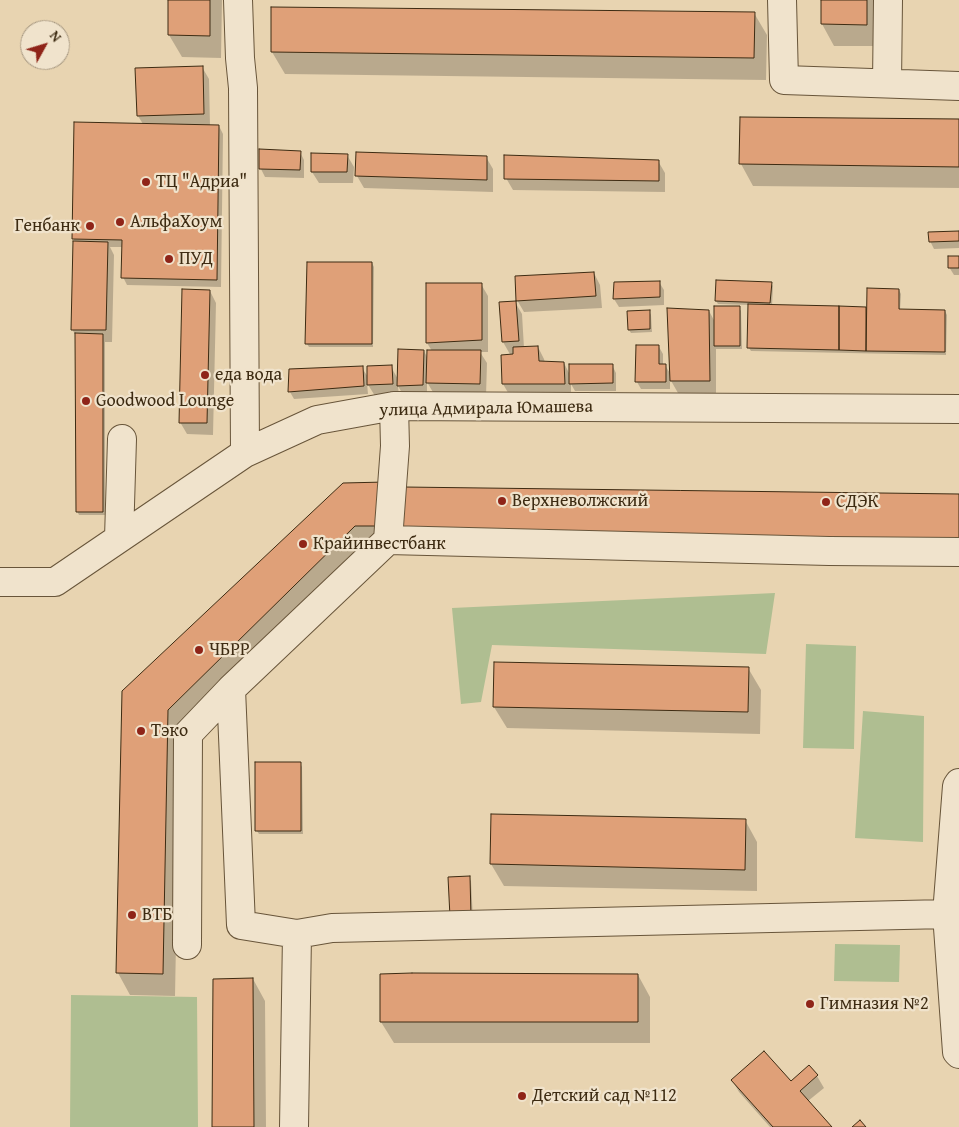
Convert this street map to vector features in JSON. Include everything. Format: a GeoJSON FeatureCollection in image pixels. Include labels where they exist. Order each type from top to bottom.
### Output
{"type":"FeatureCollection","features":[{"type":"Feature","properties":{"kind":"street"},"geometry":{"type":"LineString","coordinates":[[238,0],[240,58],[244,88],[245,453]]}},
{"type":"Feature","properties":{"kind":"street"},"geometry":{"type":"LineString","coordinates":[[782,0],[784,80],[959,86]]}},
{"type":"Feature","properties":{"kind":"street"},"geometry":{"type":"LineString","coordinates":[[887,83],[888,0]]}},
{"type":"Feature","properties":{"kind":"street"},"geometry":{"type":"LineString","coordinates":[[187,945],[188,734],[231,690],[388,540],[395,446],[394,406]]}},
{"type":"Feature","properties":{"kind":"street","name":"улица Адмирала Юмашева"},"geometry":{"type":"LineString","coordinates":[[0,582],[55,582],[245,453],[317,420],[394,406],[959,408]]}},
{"type":"Feature","properties":{"kind":"street"},"geometry":{"type":"LineString","coordinates":[[119,538],[122,439]]}},
{"type":"Feature","properties":{"kind":"street"},"geometry":{"type":"LineString","coordinates":[[388,540],[829,551],[959,552]]}},
{"type":"Feature","properties":{"kind":"street"},"geometry":{"type":"LineString","coordinates":[[231,690],[242,925],[297,934],[332,928],[947,914]]}},
{"type":"Feature","properties":{"kind":"street"},"geometry":{"type":"LineString","coordinates":[[959,783],[957,786],[947,914],[957,1052],[959,1054]]}},
{"type":"Feature","properties":{"kind":"street"},"geometry":{"type":"LineString","coordinates":[[294,1127],[297,934]]}},
{"type":"Feature","properties":{"kind":"green space"},"geometry":{"type":"Polygon","coordinates":[[[775,593],[766,654],[492,645],[481,702],[461,704],[452,608],[775,593]]]}},
{"type":"Feature","properties":{"kind":"green space"},"geometry":{"type":"Polygon","coordinates":[[[806,644],[856,646],[854,749],[803,748],[806,644]]]}},
{"type":"Feature","properties":{"kind":"green space"},"geometry":{"type":"Polygon","coordinates":[[[863,711],[924,716],[923,842],[855,838],[863,711]]]}},
{"type":"Feature","properties":{"kind":"green space"},"geometry":{"type":"Polygon","coordinates":[[[835,944],[900,945],[899,982],[834,981],[835,944]]]}},
{"type":"Feature","properties":{"kind":"green space"},"geometry":{"type":"Polygon","coordinates":[[[71,995],[197,997],[198,1127],[70,1127],[71,995]]]}},
{"type":"Feature","properties":{"kind":"building"},"geometry":{"type":"Polygon","coordinates":[[[168,0],[210,0],[210,36],[168,35],[168,0]]]}},
{"type":"Feature","properties":{"kind":"building"},"geometry":{"type":"Polygon","coordinates":[[[821,0],[867,0],[867,25],[821,24],[821,0]]]}},
{"type":"Feature","properties":{"kind":"building"},"geometry":{"type":"Polygon","coordinates":[[[271,7],[755,12],[754,58],[271,52],[271,7]]]}},
{"type":"Feature","properties":{"kind":"building"},"geometry":{"type":"Polygon","coordinates":[[[203,66],[204,114],[137,116],[135,68],[203,66]]]}},
{"type":"Feature","properties":{"kind":"building"},"geometry":{"type":"Polygon","coordinates":[[[740,117],[959,119],[959,167],[739,164],[740,117]]]}},
{"type":"Feature","properties":{"kind":"building","name":"ТЦ \"Адриа\""},"geometry":{"type":"Polygon","coordinates":[[[74,122],[219,125],[217,280],[121,278],[122,240],[72,239],[74,122]]]}},
{"type":"Feature","properties":{"kind":"building"},"geometry":{"type":"Polygon","coordinates":[[[259,149],[301,151],[300,170],[259,169],[259,149]]]}},
{"type":"Feature","properties":{"kind":"building"},"geometry":{"type":"Polygon","coordinates":[[[356,152],[487,156],[487,180],[355,176],[356,152]]]}},
{"type":"Feature","properties":{"kind":"building"},"geometry":{"type":"Polygon","coordinates":[[[311,153],[348,154],[347,172],[311,172],[311,153]]]}},
{"type":"Feature","properties":{"kind":"building"},"geometry":{"type":"Polygon","coordinates":[[[504,155],[659,160],[659,181],[504,179],[504,155]]]}},
{"type":"Feature","properties":{"kind":"building"},"geometry":{"type":"Polygon","coordinates":[[[959,231],[959,241],[929,242],[928,232],[959,231]]]}},
{"type":"Feature","properties":{"kind":"building"},"geometry":{"type":"Polygon","coordinates":[[[73,241],[108,242],[106,330],[71,330],[73,241]]]}},
{"type":"Feature","properties":{"kind":"building"},"geometry":{"type":"Polygon","coordinates":[[[948,256],[959,256],[959,268],[948,268],[948,256]]]}},
{"type":"Feature","properties":{"kind":"building"},"geometry":{"type":"Polygon","coordinates":[[[307,262],[372,262],[372,344],[305,344],[307,262]]]}},
{"type":"Feature","properties":{"kind":"building"},"geometry":{"type":"Polygon","coordinates":[[[594,272],[596,296],[516,301],[515,276],[594,272]]]}},
{"type":"Feature","properties":{"kind":"building"},"geometry":{"type":"Polygon","coordinates":[[[716,280],[772,282],[770,303],[715,301],[716,280]]]}},
{"type":"Feature","properties":{"kind":"building"},"geometry":{"type":"Polygon","coordinates":[[[660,281],[660,297],[613,299],[614,282],[660,281]]]}},
{"type":"Feature","properties":{"kind":"building"},"geometry":{"type":"Polygon","coordinates":[[[426,283],[482,283],[482,340],[426,343],[426,283]]]}},
{"type":"Feature","properties":{"kind":"building"},"geometry":{"type":"Polygon","coordinates":[[[867,288],[899,289],[899,309],[945,310],[945,352],[866,351],[867,288]]]}},
{"type":"Feature","properties":{"kind":"building"},"geometry":{"type":"Polygon","coordinates":[[[182,289],[210,290],[207,423],[179,423],[182,289]]]}},
{"type":"Feature","properties":{"kind":"building"},"geometry":{"type":"Polygon","coordinates":[[[516,301],[519,341],[502,342],[499,302],[516,301]]]}},
{"type":"Feature","properties":{"kind":"building"},"geometry":{"type":"Polygon","coordinates":[[[748,304],[839,306],[839,350],[747,348],[748,304]]]}},
{"type":"Feature","properties":{"kind":"building"},"geometry":{"type":"Polygon","coordinates":[[[714,306],[740,306],[740,346],[714,346],[714,306]]]}},
{"type":"Feature","properties":{"kind":"building"},"geometry":{"type":"Polygon","coordinates":[[[839,306],[866,307],[866,351],[839,350],[839,306]]]}},
{"type":"Feature","properties":{"kind":"building"},"geometry":{"type":"Polygon","coordinates":[[[667,308],[709,310],[710,381],[670,381],[667,308]]]}},
{"type":"Feature","properties":{"kind":"building"},"geometry":{"type":"Polygon","coordinates":[[[650,310],[650,329],[628,330],[627,311],[650,310]]]}},
{"type":"Feature","properties":{"kind":"building"},"geometry":{"type":"Polygon","coordinates":[[[75,333],[103,334],[103,512],[76,512],[75,333]]]}},
{"type":"Feature","properties":{"kind":"building"},"geometry":{"type":"Polygon","coordinates":[[[636,345],[659,345],[659,364],[666,364],[666,382],[635,382],[636,345]]]}},
{"type":"Feature","properties":{"kind":"building"},"geometry":{"type":"Polygon","coordinates":[[[538,346],[539,361],[564,362],[565,384],[502,384],[501,355],[513,354],[513,347],[538,346]]]}},
{"type":"Feature","properties":{"kind":"building"},"geometry":{"type":"Polygon","coordinates":[[[398,349],[424,350],[423,385],[397,386],[398,349]]]}},
{"type":"Feature","properties":{"kind":"building"},"geometry":{"type":"Polygon","coordinates":[[[427,350],[481,350],[480,384],[426,383],[427,350]]]}},
{"type":"Feature","properties":{"kind":"building"},"geometry":{"type":"Polygon","coordinates":[[[569,364],[613,364],[613,383],[569,384],[569,364]]]}},
{"type":"Feature","properties":{"kind":"building"},"geometry":{"type":"Polygon","coordinates":[[[392,365],[393,384],[367,385],[367,366],[392,365]]]}},
{"type":"Feature","properties":{"kind":"building"},"geometry":{"type":"Polygon","coordinates":[[[363,366],[364,386],[288,392],[289,369],[363,366]]]}},
{"type":"Feature","properties":{"kind":"building"},"geometry":{"type":"Polygon","coordinates":[[[386,482],[381,526],[355,526],[168,710],[163,974],[116,973],[122,691],[343,483],[386,482]]]}},
{"type":"Feature","properties":{"kind":"building"},"geometry":{"type":"Polygon","coordinates":[[[403,487],[959,494],[959,540],[403,533],[403,487]]]}},
{"type":"Feature","properties":{"kind":"building"},"geometry":{"type":"Polygon","coordinates":[[[494,662],[749,667],[748,712],[493,707],[494,662]]]}},
{"type":"Feature","properties":{"kind":"building"},"geometry":{"type":"Polygon","coordinates":[[[255,762],[301,762],[301,831],[255,831],[255,762]]]}},
{"type":"Feature","properties":{"kind":"building"},"geometry":{"type":"Polygon","coordinates":[[[491,814],[746,819],[745,870],[490,864],[491,814]]]}},
{"type":"Feature","properties":{"kind":"building"},"geometry":{"type":"Polygon","coordinates":[[[470,876],[471,917],[450,917],[448,877],[470,876]]]}},
{"type":"Feature","properties":{"kind":"building"},"geometry":{"type":"Polygon","coordinates":[[[380,974],[638,974],[638,1022],[380,1022],[380,974]]]}},
{"type":"Feature","properties":{"kind":"building"},"geometry":{"type":"Polygon","coordinates":[[[253,978],[254,1127],[212,1127],[213,979],[253,978]]]}},
{"type":"Feature","properties":{"kind":"building"},"geometry":{"type":"Polygon","coordinates":[[[764,1051],[791,1081],[809,1065],[818,1075],[800,1091],[832,1127],[773,1127],[731,1080],[764,1051]]]}},
{"type":"Feature","properties":{"kind":"building"},"geometry":{"type":"Polygon","coordinates":[[[860,1120],[866,1127],[852,1127],[860,1120]]]}},
{"type":"Feature","properties":{"kind":"place","name":"ТЦ \"Адриа\""},"geometry":{"type":"Point","coordinates":[146,182]}},
{"type":"Feature","properties":{"kind":"place","name":"АльфаХоум"},"geometry":{"type":"Point","coordinates":[120,222]}},
{"type":"Feature","properties":{"kind":"place","name":"Генбанк"},"geometry":{"type":"Point","coordinates":[90,226]}},
{"type":"Feature","properties":{"kind":"place","name":"ПУД"},"geometry":{"type":"Point","coordinates":[169,259]}},
{"type":"Feature","properties":{"kind":"place","name":"еда вода"},"geometry":{"type":"Point","coordinates":[205,375]}},
{"type":"Feature","properties":{"kind":"place","name":"Goodwood Lounge"},"geometry":{"type":"Point","coordinates":[86,401]}},
{"type":"Feature","properties":{"kind":"place","name":"Верхневолжский"},"geometry":{"type":"Point","coordinates":[502,501]}},
{"type":"Feature","properties":{"kind":"place","name":"СДЭК"},"geometry":{"type":"Point","coordinates":[826,502]}},
{"type":"Feature","properties":{"kind":"place","name":"Крайинвестбанк"},"geometry":{"type":"Point","coordinates":[303,544]}},
{"type":"Feature","properties":{"kind":"place","name":"ЧБРР"},"geometry":{"type":"Point","coordinates":[199,650]}},
{"type":"Feature","properties":{"kind":"place","name":"Тэко"},"geometry":{"type":"Point","coordinates":[141,731]}},
{"type":"Feature","properties":{"kind":"place","name":"ВТБ"},"geometry":{"type":"Point","coordinates":[132,915]}},
{"type":"Feature","properties":{"kind":"place","name":"Гимназия №2"},"geometry":{"type":"Point","coordinates":[810,1004]}},
{"type":"Feature","properties":{"kind":"place","name":"Детский сад №112"},"geometry":{"type":"Point","coordinates":[522,1096]}}]}
